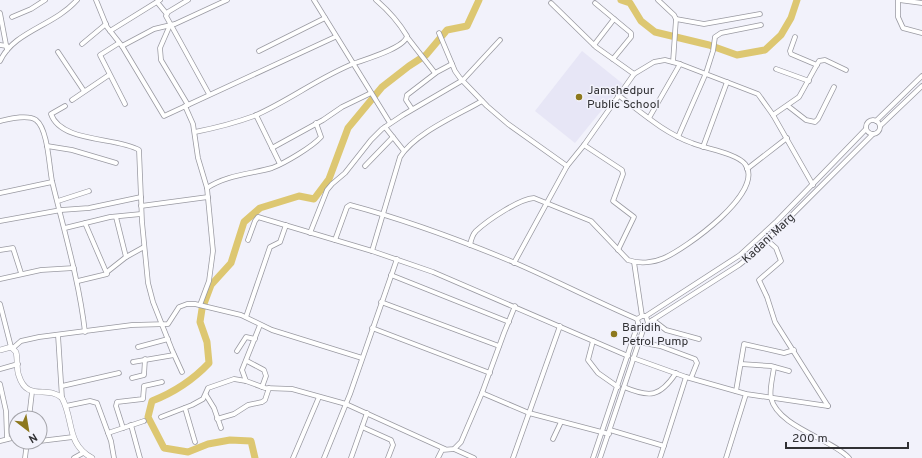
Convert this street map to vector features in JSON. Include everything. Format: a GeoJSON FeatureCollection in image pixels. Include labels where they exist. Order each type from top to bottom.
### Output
{"type":"FeatureCollection","features":[{"type":"Feature","properties":{"kind":"street"},"geometry":{"type":"LineString","coordinates":[[12,17],[45,0]]}},
{"type":"Feature","properties":{"kind":"street"},"geometry":{"type":"LineString","coordinates":[[0,61],[7,48],[19,39],[58,17],[77,0]]}},
{"type":"Feature","properties":{"kind":"street"},"geometry":{"type":"LineString","coordinates":[[97,0],[110,31],[120,44],[163,114],[167,115],[335,36]]}},
{"type":"Feature","properties":{"kind":"street"},"geometry":{"type":"LineString","coordinates":[[166,14],[188,0]]}},
{"type":"Feature","properties":{"kind":"street"},"geometry":{"type":"LineString","coordinates":[[125,104],[100,55],[120,44],[154,29],[170,25],[227,0]]}},
{"type":"Feature","properties":{"kind":"street"},"geometry":{"type":"LineString","coordinates":[[314,0],[390,123]]}},
{"type":"Feature","properties":{"kind":"street"},"geometry":{"type":"LineString","coordinates":[[376,0],[390,12],[407,38],[435,73]]}},
{"type":"Feature","properties":{"kind":"street"},"geometry":{"type":"LineString","coordinates":[[658,0],[674,15],[676,19],[673,62]]}},
{"type":"Feature","properties":{"kind":"street"},"geometry":{"type":"LineString","coordinates":[[922,4],[899,0],[898,17],[900,25],[906,30],[922,33]]}},
{"type":"Feature","properties":{"kind":"street"},"geometry":{"type":"LineString","coordinates":[[110,31],[159,1],[170,25],[209,94]]}},
{"type":"Feature","properties":{"kind":"street"},"geometry":{"type":"LineString","coordinates":[[551,3],[594,45],[634,74]]}},
{"type":"Feature","properties":{"kind":"street"},"geometry":{"type":"LineString","coordinates":[[595,3],[627,28],[631,35],[613,59]]}},
{"type":"Feature","properties":{"kind":"street"},"geometry":{"type":"LineString","coordinates":[[0,13],[7,48]]}},
{"type":"Feature","properties":{"kind":"street"},"geometry":{"type":"LineString","coordinates":[[676,19],[704,24],[760,14]]}},
{"type":"Feature","properties":{"kind":"street"},"geometry":{"type":"LineString","coordinates":[[259,51],[325,18]]}},
{"type":"Feature","properties":{"kind":"street"},"geometry":{"type":"LineString","coordinates":[[594,45],[614,19]]}},
{"type":"Feature","properties":{"kind":"street"},"geometry":{"type":"LineString","coordinates":[[82,44],[106,24]]}},
{"type":"Feature","properties":{"kind":"street"},"geometry":{"type":"LineString","coordinates":[[170,25],[160,53],[161,60],[187,105],[195,132],[198,158],[207,188],[213,251],[209,281],[200,305]]}},
{"type":"Feature","properties":{"kind":"street"},"geometry":{"type":"LineString","coordinates":[[678,137],[706,73],[713,51],[715,37],[721,33],[761,25]]}},
{"type":"Feature","properties":{"kind":"street"},"geometry":{"type":"LineString","coordinates":[[439,33],[443,39],[457,75],[482,101],[508,124],[567,166]]}},
{"type":"Feature","properties":{"kind":"street"},"geometry":{"type":"LineString","coordinates":[[795,37],[790,50],[791,54],[817,65]]}},
{"type":"Feature","properties":{"kind":"street"},"geometry":{"type":"LineString","coordinates":[[195,132],[256,115],[353,64],[403,43],[407,38]]}},
{"type":"Feature","properties":{"kind":"street"},"geometry":{"type":"LineString","coordinates":[[310,233],[328,190],[332,184],[345,173],[371,140],[390,123],[463,80],[500,40]]}},
{"type":"Feature","properties":{"kind":"street"},"geometry":{"type":"LineString","coordinates":[[0,45],[7,48]]}},
{"type":"Feature","properties":{"kind":"street"},"geometry":{"type":"LineString","coordinates":[[58,52],[84,91]]}},
{"type":"Feature","properties":{"kind":"street"},"geometry":{"type":"LineString","coordinates":[[514,263],[567,166],[584,145],[634,74],[646,65],[654,62],[665,60],[680,64],[758,94],[774,115],[813,185]]}},
{"type":"Feature","properties":{"kind":"street"},"geometry":{"type":"LineString","coordinates":[[774,115],[799,97],[819,61],[825,60],[846,70]]}},
{"type":"Feature","properties":{"kind":"street"},"geometry":{"type":"LineString","coordinates":[[412,109],[406,97],[435,73],[452,64]]}},
{"type":"Feature","properties":{"kind":"street"},"geometry":{"type":"LineString","coordinates":[[649,118],[680,64]]}},
{"type":"Feature","properties":{"kind":"street"},"geometry":{"type":"LineString","coordinates":[[776,69],[808,81]]}},
{"type":"Feature","properties":{"kind":"street"},"geometry":{"type":"LineString","coordinates":[[72,100],[109,75]]}},
{"type":"Feature","properties":{"kind":"street"},"geometry":{"type":"LineString","coordinates":[[922,76],[876,121],[868,123],[866,129],[868,133],[872,134],[879,132],[880,126],[922,86]]}},
{"type":"Feature","properties":{"kind":"street"},"geometry":{"type":"LineString","coordinates":[[703,147],[727,82]]}},
{"type":"Feature","properties":{"kind":"street"},"geometry":{"type":"LineString","coordinates":[[788,106],[806,120],[815,122],[818,119],[834,87]]}},
{"type":"Feature","properties":{"kind":"street"},"geometry":{"type":"LineString","coordinates":[[272,148],[342,107],[371,94]]}},
{"type":"Feature","properties":{"kind":"street"},"geometry":{"type":"LineString","coordinates":[[470,245],[475,232],[525,199],[534,198],[591,221],[628,260],[634,262],[650,262],[673,254],[734,206],[745,188],[748,176],[747,169],[740,159],[678,137],[618,95]]}},
{"type":"Feature","properties":{"kind":"street"},"geometry":{"type":"LineString","coordinates":[[372,251],[400,157],[404,151],[419,137],[482,101]]}},
{"type":"Feature","properties":{"kind":"street"},"geometry":{"type":"LineString","coordinates":[[65,106],[51,114],[52,118],[64,128],[88,137],[139,150],[141,214],[148,283],[162,325],[182,372]]}},
{"type":"Feature","properties":{"kind":"street"},"geometry":{"type":"LineString","coordinates":[[256,115],[280,164]]}},
{"type":"Feature","properties":{"kind":"street"},"geometry":{"type":"LineString","coordinates":[[0,121],[18,118],[36,120],[41,128],[47,146],[52,182],[61,210],[78,281],[85,332]]}},
{"type":"Feature","properties":{"kind":"street"},"geometry":{"type":"LineString","coordinates":[[876,121],[880,126]]}},
{"type":"Feature","properties":{"kind":"street"},"geometry":{"type":"LineString","coordinates":[[207,188],[222,181],[280,164],[318,140],[321,135],[316,123]]}},
{"type":"Feature","properties":{"kind":"street"},"geometry":{"type":"LineString","coordinates":[[385,127],[404,151]]}},
{"type":"Feature","properties":{"kind":"street","name":"Kadani Marg"},"geometry":{"type":"LineString","coordinates":[[637,319],[740,255],[813,185],[866,129]]}},
{"type":"Feature","properties":{"kind":"street","name":"Kadani Marg"},"geometry":{"type":"LineString","coordinates":[[644,327],[739,265],[767,240],[872,134]]}},
{"type":"Feature","properties":{"kind":"street"},"geometry":{"type":"LineString","coordinates":[[365,166],[393,137]]}},
{"type":"Feature","properties":{"kind":"street"},"geometry":{"type":"LineString","coordinates":[[747,169],[787,138]]}},
{"type":"Feature","properties":{"kind":"street"},"geometry":{"type":"LineString","coordinates":[[584,145],[622,170],[623,174],[613,201],[631,214],[633,220],[618,250]]}},
{"type":"Feature","properties":{"kind":"street"},"geometry":{"type":"LineString","coordinates":[[47,146],[72,150],[116,163]]}},
{"type":"Feature","properties":{"kind":"street"},"geometry":{"type":"LineString","coordinates":[[0,193],[52,182]]}},
{"type":"Feature","properties":{"kind":"street"},"geometry":{"type":"LineString","coordinates":[[58,200],[89,191]]}},
{"type":"Feature","properties":{"kind":"street"},"geometry":{"type":"LineString","coordinates":[[0,221],[61,210],[76,210],[141,197]]}},
{"type":"Feature","properties":{"kind":"street"},"geometry":{"type":"LineString","coordinates":[[141,206],[208,198]]}},
{"type":"Feature","properties":{"kind":"street"},"geometry":{"type":"LineString","coordinates":[[335,240],[349,206],[383,214],[470,245],[514,263],[637,319],[638,324],[628,356],[593,458]]}},
{"type":"Feature","properties":{"kind":"street"},"geometry":{"type":"LineString","coordinates":[[65,228],[116,217],[141,214]]}},
{"type":"Feature","properties":{"kind":"street"},"geometry":{"type":"LineString","coordinates":[[116,217],[126,257]]}},
{"type":"Feature","properties":{"kind":"street"},"geometry":{"type":"LineString","coordinates":[[248,240],[254,221],[258,217],[372,251],[433,272],[516,306],[628,356]]}},
{"type":"Feature","properties":{"kind":"street"},"geometry":{"type":"LineString","coordinates":[[85,223],[107,272]]}},
{"type":"Feature","properties":{"kind":"street"},"geometry":{"type":"LineString","coordinates":[[246,318],[270,247],[280,242],[286,225]]}},
{"type":"Feature","properties":{"kind":"street"},"geometry":{"type":"LineString","coordinates":[[634,358],[686,377],[746,394],[828,406],[776,322],[768,297],[759,280],[781,261],[776,248],[767,240]]}},
{"type":"Feature","properties":{"kind":"street"},"geometry":{"type":"LineString","coordinates":[[78,281],[106,276],[107,272],[126,257],[144,247]]}},
{"type":"Feature","properties":{"kind":"street"},"geometry":{"type":"LineString","coordinates":[[0,250],[12,248],[21,273]]}},
{"type":"Feature","properties":{"kind":"street"},"geometry":{"type":"LineString","coordinates":[[324,458],[346,404],[396,259]]}},
{"type":"Feature","properties":{"kind":"street"},"geometry":{"type":"LineString","coordinates":[[634,262],[644,316],[648,323]]}},
{"type":"Feature","properties":{"kind":"street"},"geometry":{"type":"LineString","coordinates":[[0,279],[21,273],[50,268],[74,268]]}},
{"type":"Feature","properties":{"kind":"street"},"geometry":{"type":"LineString","coordinates":[[391,275],[509,322]]}},
{"type":"Feature","properties":{"kind":"street"},"geometry":{"type":"LineString","coordinates":[[381,302],[499,346]]}},
{"type":"Feature","properties":{"kind":"street"},"geometry":{"type":"LineString","coordinates":[[0,304],[12,348],[16,352],[20,380],[27,390],[32,392],[53,392],[62,398]]}},
{"type":"Feature","properties":{"kind":"street"},"geometry":{"type":"LineString","coordinates":[[0,350],[12,348],[25,340],[132,325],[162,325],[170,322],[175,311],[183,304],[200,305],[246,318],[260,325],[362,358]]}},
{"type":"Feature","properties":{"kind":"street"},"geometry":{"type":"LineString","coordinates":[[454,449],[461,442],[516,306]]}},
{"type":"Feature","properties":{"kind":"street"},"geometry":{"type":"LineString","coordinates":[[653,320],[666,330],[699,339]]}},
{"type":"Feature","properties":{"kind":"street"},"geometry":{"type":"LineString","coordinates":[[600,458],[644,327],[638,324]]}},
{"type":"Feature","properties":{"kind":"street"},"geometry":{"type":"LineString","coordinates":[[246,381],[242,370],[247,361],[260,325]]}},
{"type":"Feature","properties":{"kind":"street"},"geometry":{"type":"LineString","coordinates":[[513,458],[560,326]]}},
{"type":"Feature","properties":{"kind":"street"},"geometry":{"type":"LineString","coordinates":[[372,328],[490,373]]}},
{"type":"Feature","properties":{"kind":"street"},"geometry":{"type":"LineString","coordinates":[[58,335],[62,398],[66,406],[73,437],[83,453],[92,458]]}},
{"type":"Feature","properties":{"kind":"street"},"geometry":{"type":"LineString","coordinates":[[237,351],[246,337],[255,339]]}},
{"type":"Feature","properties":{"kind":"street"},"geometry":{"type":"LineString","coordinates":[[138,347],[168,339]]}},
{"type":"Feature","properties":{"kind":"street"},"geometry":{"type":"LineString","coordinates":[[593,341],[588,360],[598,373],[618,387]]}},
{"type":"Feature","properties":{"kind":"street"},"geometry":{"type":"LineString","coordinates":[[638,342],[660,346],[695,359],[697,363],[691,378]]}},
{"type":"Feature","properties":{"kind":"street"},"geometry":{"type":"LineString","coordinates":[[736,391],[744,344],[784,353],[794,350]]}},
{"type":"Feature","properties":{"kind":"street"},"geometry":{"type":"LineString","coordinates":[[132,362],[174,355]]}},
{"type":"Feature","properties":{"kind":"street"},"geometry":{"type":"LineString","coordinates":[[132,378],[144,375],[145,359]]}},
{"type":"Feature","properties":{"kind":"street"},"geometry":{"type":"LineString","coordinates":[[247,361],[264,370],[266,376],[262,387]]}},
{"type":"Feature","properties":{"kind":"street"},"geometry":{"type":"LineString","coordinates":[[0,369],[18,364]]}},
{"type":"Feature","properties":{"kind":"street"},"geometry":{"type":"LineString","coordinates":[[741,364],[774,367],[789,372]]}},
{"type":"Feature","properties":{"kind":"street"},"geometry":{"type":"LineString","coordinates":[[774,367],[771,398],[785,417],[847,457]]}},
{"type":"Feature","properties":{"kind":"street"},"geometry":{"type":"LineString","coordinates":[[62,386],[119,373]]}},
{"type":"Feature","properties":{"kind":"street"},"geometry":{"type":"LineString","coordinates":[[624,388],[641,394],[653,394],[667,386],[676,373]]}},
{"type":"Feature","properties":{"kind":"street"},"geometry":{"type":"LineString","coordinates":[[660,458],[686,377]]}},
{"type":"Feature","properties":{"kind":"street"},"geometry":{"type":"LineString","coordinates":[[161,417],[204,399],[208,388],[227,380],[234,379],[246,381],[262,387],[292,389],[346,404],[445,449],[454,449],[474,458]]}},
{"type":"Feature","properties":{"kind":"street"},"geometry":{"type":"LineString","coordinates":[[123,428],[116,406],[117,402],[143,399],[144,386],[162,382]]}},
{"type":"Feature","properties":{"kind":"street"},"geometry":{"type":"LineString","coordinates":[[0,384],[6,411],[7,439],[0,441]]}},
{"type":"Feature","properties":{"kind":"street"},"geometry":{"type":"LineString","coordinates":[[218,419],[234,414],[248,405],[264,401],[269,388]]}},
{"type":"Feature","properties":{"kind":"street"},"geometry":{"type":"LineString","coordinates":[[29,410],[32,392]]}},
{"type":"Feature","properties":{"kind":"street"},"geometry":{"type":"LineString","coordinates":[[482,393],[529,413],[664,446]]}},
{"type":"Feature","properties":{"kind":"street"},"geometry":{"type":"LineString","coordinates":[[205,394],[214,408],[221,428]]}},
{"type":"Feature","properties":{"kind":"street"},"geometry":{"type":"LineString","coordinates":[[726,458],[746,394]]}},
{"type":"Feature","properties":{"kind":"street"},"geometry":{"type":"LineString","coordinates":[[293,458],[319,397]]}},
{"type":"Feature","properties":{"kind":"street"},"geometry":{"type":"LineString","coordinates":[[66,406],[95,402],[108,433],[113,448],[114,458]]}},
{"type":"Feature","properties":{"kind":"street"},"geometry":{"type":"LineString","coordinates":[[185,408],[195,442]]}},
{"type":"Feature","properties":{"kind":"street"},"geometry":{"type":"LineString","coordinates":[[350,458],[367,413]]}},
{"type":"Feature","properties":{"kind":"street"},"geometry":{"type":"LineString","coordinates":[[108,433],[144,421]]}},
{"type":"Feature","properties":{"kind":"street"},"geometry":{"type":"LineString","coordinates":[[553,439],[561,422]]}},
{"type":"Feature","properties":{"kind":"street"},"geometry":{"type":"LineString","coordinates":[[132,425],[140,458]]}},
{"type":"Feature","properties":{"kind":"street"},"geometry":{"type":"LineString","coordinates":[[362,427],[391,440],[393,445],[388,458]]}},
{"type":"Feature","properties":{"kind":"street"},"geometry":{"type":"LineString","coordinates":[[48,441],[73,437]]}},
{"type":"Feature","properties":{"kind":"street"},"geometry":{"type":"LineString","coordinates":[[438,458],[442,450],[445,449]]}},
{"type":"Feature","properties":{"kind":"street"},"geometry":{"type":"LineString","coordinates":[[74,458],[83,453]]}},
{"type":"Feature","properties":{"kind":"shaded area","name":"Jamshedpur Public School"},"geometry":{"type":"Polygon","coordinates":[[[582,51],[623,84],[575,143],[535,111],[582,51]]]}},
{"type":"Feature","properties":{"kind":"waterway"},"geometry":{"type":"LineString","coordinates":[[255,458],[251,441],[230,440],[208,444],[188,452],[164,448],[148,417],[152,401],[183,385],[209,363],[207,342],[200,322],[202,309],[211,285],[231,263],[244,222],[260,208],[299,196],[314,199],[329,179],[348,128],[382,87],[426,55],[447,30],[467,26],[479,0]]}},
{"type":"Feature","properties":{"kind":"waterway"},"geometry":{"type":"LineString","coordinates":[[621,0],[630,3],[641,21],[655,32],[709,45],[737,55],[765,50],[781,35],[791,18],[797,0]]}},
{"type":"Feature","properties":{"kind":"place","name":"Jamshedpur Public School"},"geometry":{"type":"Point","coordinates":[579,97]}},
{"type":"Feature","properties":{"kind":"place","name":"Baridih Petrol Pump"},"geometry":{"type":"Point","coordinates":[614,334]}}]}
